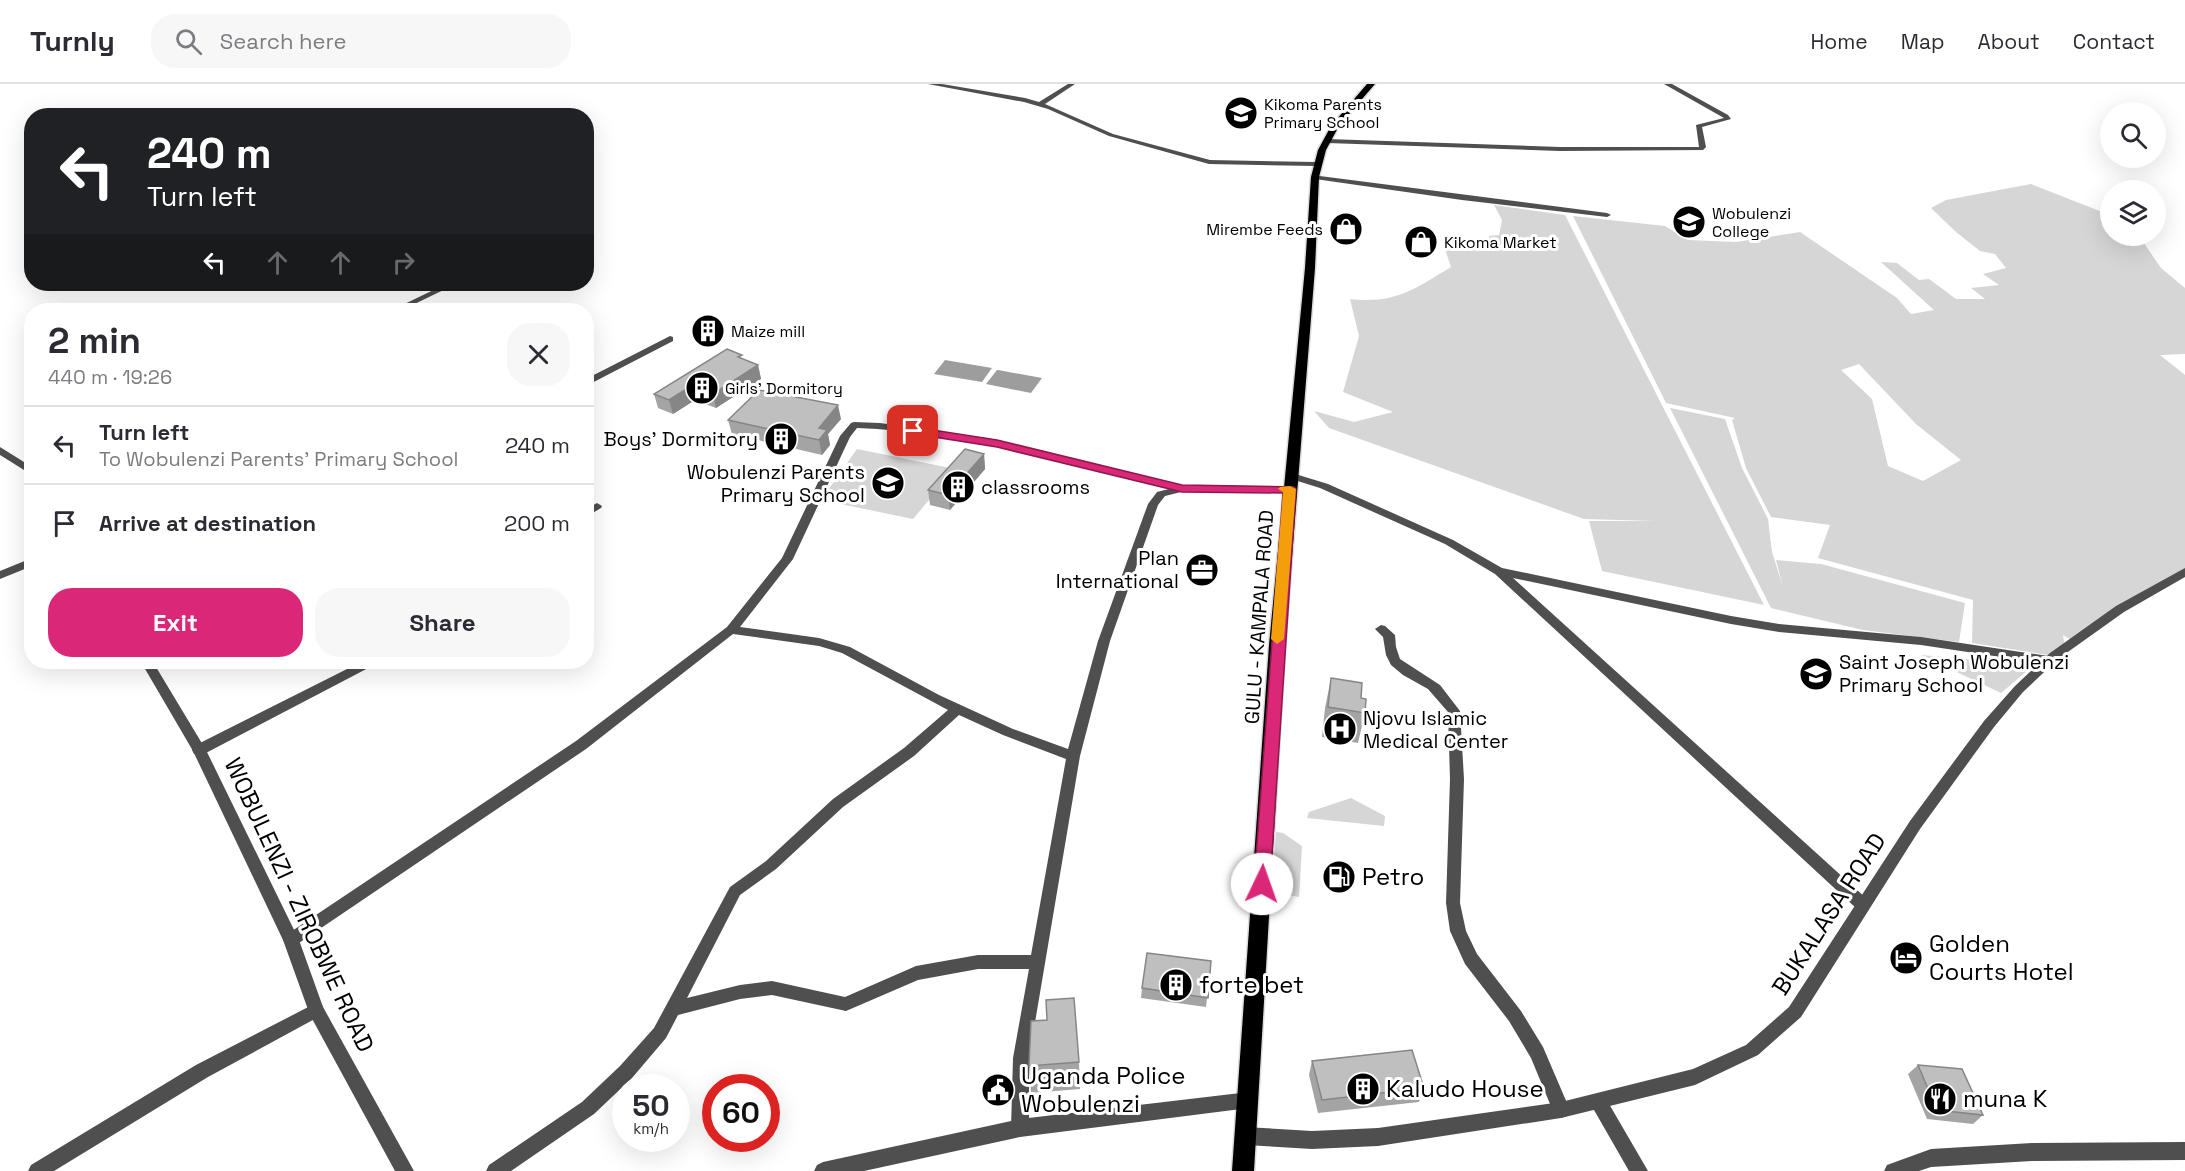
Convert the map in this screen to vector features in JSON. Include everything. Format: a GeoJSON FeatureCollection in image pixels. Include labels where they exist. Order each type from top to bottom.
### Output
{"type":"FeatureCollection","features":[{"type":"Feature","properties":{"kind":"main road","name":"GULU - KAMPALA ROAD"},"geometry":{"type":"LineString","coordinates":[[1243,1171],[1278,634],[1310,268],[1316,171],[1328,141],[1346,110],[1371,84]]}},
{"type":"Feature","properties":{"kind":"street"},"geometry":{"type":"LineString","coordinates":[[931,84],[1015,97],[1041,104],[1105,133],[1209,162],[1316,171],[1428,194],[1607,215]]}},
{"type":"Feature","properties":{"kind":"street"},"geometry":{"type":"LineString","coordinates":[[1041,104],[1072,84]]}},
{"type":"Feature","properties":{"kind":"street"},"geometry":{"type":"LineString","coordinates":[[1328,141],[1560,149],[1701,149],[1703,147],[1698,126],[1728,119],[1667,84]]}},
{"type":"Feature","properties":{"kind":"street"},"geometry":{"type":"LineString","coordinates":[[411,303],[437,291]]}},
{"type":"Feature","properties":{"kind":"street"},"geometry":{"type":"LineString","coordinates":[[594,374],[670,339]]}},
{"type":"Feature","properties":{"kind":"street"},"geometry":{"type":"LineString","coordinates":[[291,940],[580,745],[730,630],[743,617],[787,559],[845,436],[854,425],[880,426],[997,443],[1182,489]]}},
{"type":"Feature","properties":{"kind":"street"},"geometry":{"type":"LineString","coordinates":[[0,450],[24,466]]}},
{"type":"Feature","properties":{"kind":"street"},"geometry":{"type":"LineString","coordinates":[[1020,1128],[1021,1058],[1073,756],[1104,641],[1153,504],[1161,494],[1182,489],[1291,482],[1324,486],[1449,542],[1498,570],[1862,904]]}},
{"type":"Feature","properties":{"kind":"street"},"geometry":{"type":"LineString","coordinates":[[0,575],[24,564]]}},
{"type":"Feature","properties":{"kind":"street"},"geometry":{"type":"LineString","coordinates":[[1498,570],[1731,620],[1779,628],[1921,641],[2048,660]]}},
{"type":"Feature","properties":{"kind":"street","name":"BUKALASA ROAD"},"geometry":{"type":"LineString","coordinates":[[1245,1136],[1312,1140],[1378,1137],[1561,1110],[1599,1103],[1695,1077],[1752,1050],[1795,1012],[1862,904],[1915,825],[1989,724],[2048,660],[2120,609],[2185,572]]}},
{"type":"Feature","properties":{"kind":"street"},"geometry":{"type":"LineString","coordinates":[[1381,629],[1389,635],[1390,655],[1396,664],[1432,686],[1454,711],[1457,779],[1454,903],[1458,931],[1471,959],[1515,1016],[1526,1035],[1561,1110]]}},
{"type":"Feature","properties":{"kind":"street"},"geometry":{"type":"LineString","coordinates":[[730,630],[819,642],[846,650],[957,709],[1008,732],[1073,756]]}},
{"type":"Feature","properties":{"kind":"street","name":"WOBULENZI - ZIROBWE ROAD"},"geometry":{"type":"LineString","coordinates":[[151,669],[199,750],[291,940],[316,1011],[405,1171]]}},
{"type":"Feature","properties":{"kind":"street"},"geometry":{"type":"LineString","coordinates":[[199,750],[356,669]]}},
{"type":"Feature","properties":{"kind":"street"},"geometry":{"type":"LineString","coordinates":[[495,1171],[588,1108],[626,1072],[660,1033],[735,891],[771,865],[838,803],[909,752],[957,709]]}},
{"type":"Feature","properties":{"kind":"street"},"geometry":{"type":"LineString","coordinates":[[672,1009],[740,992],[772,988],[846,1004],[916,973],[978,962],[1039,962]]}},
{"type":"Feature","properties":{"kind":"street"},"geometry":{"type":"LineString","coordinates":[[37,1171],[202,1071],[316,1011]]}},
{"type":"Feature","properties":{"kind":"street"},"geometry":{"type":"LineString","coordinates":[[823,1171],[1020,1128],[1249,1100]]}},
{"type":"Feature","properties":{"kind":"street"},"geometry":{"type":"LineString","coordinates":[[1599,1103],[1639,1171]]}},
{"type":"Feature","properties":{"kind":"street"},"geometry":{"type":"LineString","coordinates":[[1893,1171],[1931,1158],[2032,1152],[2185,1151]]}},
{"type":"Feature","properties":{"kind":"shaded area"},"geometry":{"type":"Polygon","coordinates":[[[2031,184],[2100,211],[2100,246],[2146,246],[2161,268],[2185,288],[2185,354],[2160,355],[2185,375],[2185,570],[2071,640],[2063,635],[2065,648],[2054,656],[1972,643],[1973,600],[1818,558],[1830,525],[1771,517],[1746,468],[1732,420],[1735,418],[1666,403],[1573,216],[1665,226],[1688,240],[1736,242],[1800,232],[1897,298],[1911,314],[1934,310],[1881,262],[1897,263],[1919,280],[1929,279],[1956,299],[1985,299],[1971,288],[1999,285],[1983,274],[2006,268],[1995,254],[1980,251],[1931,208],[1946,200],[2031,184]],[[1859,364],[1841,370],[1872,399],[1888,466],[1923,481],[1961,460],[1916,424],[1859,364]]]}},
{"type":"Feature","properties":{"kind":"shaded area"},"geometry":{"type":"Polygon","coordinates":[[[1494,205],[1565,215],[1764,605],[1602,571],[1589,521],[1655,521],[1584,519],[1329,428],[1314,411],[1354,422],[1393,412],[1343,392],[1359,336],[1350,299],[1392,297],[1414,289],[1451,267],[1445,249],[1490,249],[1489,236],[1499,235],[1502,220],[1494,205]]]}},
{"type":"Feature","properties":{"kind":"shaded area"},"geometry":{"type":"Polygon","coordinates":[[[945,360],[992,368],[982,382],[934,374],[945,360]]]}},
{"type":"Feature","properties":{"kind":"shaded area"},"geometry":{"type":"Polygon","coordinates":[[[997,370],[1042,378],[1031,393],[986,384],[997,370]]]}},
{"type":"Feature","properties":{"kind":"shaded area"},"geometry":{"type":"Polygon","coordinates":[[[1670,408],[1725,419],[1742,468],[1768,519],[1772,552],[1783,587],[1776,560],[1821,564],[1965,603],[1959,642],[1863,630],[1771,608],[1670,408]]]}},
{"type":"Feature","properties":{"kind":"shaded area"},"geometry":{"type":"Polygon","coordinates":[[[857,449],[955,469],[913,519],[821,500],[857,449]]]}},
{"type":"Feature","properties":{"kind":"shaded area"},"geometry":{"type":"Polygon","coordinates":[[[1921,655],[2034,665],[2001,693],[1921,655]]]}},
{"type":"Feature","properties":{"kind":"shaded area"},"geometry":{"type":"Polygon","coordinates":[[[1351,798],[1385,816],[1384,826],[1307,818],[1309,812],[1351,798]]]}},
{"type":"Feature","properties":{"kind":"shaded area"},"geometry":{"type":"Polygon","coordinates":[[[1276,832],[1283,833],[1302,846],[1299,897],[1271,892],[1276,832]]]}},
{"type":"Feature","properties":{"kind":"building"},"geometry":{"type":"Polygon","coordinates":[[[727,349],[742,355],[738,357],[758,365],[713,394],[691,386],[669,400],[654,394],[727,349]]]}},
{"type":"Feature","properties":{"kind":"building"},"geometry":{"type":"Polygon","coordinates":[[[759,390],[838,405],[819,428],[827,430],[819,440],[728,420],[759,390]]]}},
{"type":"Feature","properties":{"kind":"building"},"geometry":{"type":"Polygon","coordinates":[[[965,449],[984,454],[948,495],[928,490],[965,449]]]}},
{"type":"Feature","properties":{"kind":"building"},"geometry":{"type":"Polygon","coordinates":[[[1331,678],[1362,683],[1361,698],[1366,699],[1365,713],[1328,707],[1331,678]]]}},
{"type":"Feature","properties":{"kind":"building","name":"forte bet"},"geometry":{"type":"Polygon","coordinates":[[[1147,953],[1211,961],[1208,998],[1142,988],[1147,953]]]}},
{"type":"Feature","properties":{"kind":"building"},"geometry":{"type":"Polygon","coordinates":[[[1074,998],[1079,1062],[1029,1066],[1031,1021],[1047,1020],[1046,1000],[1074,998]]]}},
{"type":"Feature","properties":{"kind":"building","name":"Kaludo House"},"geometry":{"type":"Polygon","coordinates":[[[1412,1050],[1424,1088],[1322,1100],[1312,1061],[1412,1050]]]}},
{"type":"Feature","properties":{"kind":"building"},"geometry":{"type":"Polygon","coordinates":[[[1918,1065],[1962,1069],[1983,1115],[1937,1110],[1918,1065]]]}},
{"type":"Feature","properties":{"kind":"slow traffic"},"geometry":{"type":"LineString","coordinates":[[1277,639],[1290,489],[1284,489]]}},
{"type":"Feature","properties":{"kind":"place","name":"Kikoma Parents Primary School"},"geometry":{"type":"Point","coordinates":[1241,113]}},
{"type":"Feature","properties":{"kind":"place","name":"Wobulenzi College"},"geometry":{"type":"Point","coordinates":[1689,222]}},
{"type":"Feature","properties":{"kind":"place","name":"Mirembe Feeds"},"geometry":{"type":"Point","coordinates":[1346,229]}},
{"type":"Feature","properties":{"kind":"place","name":"Kikoma Market"},"geometry":{"type":"Point","coordinates":[1421,242]}},
{"type":"Feature","properties":{"kind":"place","name":"Maize mill"},"geometry":{"type":"Point","coordinates":[708,331]}},
{"type":"Feature","properties":{"kind":"place","name":"Girls' Dormitory"},"geometry":{"type":"Point","coordinates":[702,388]}},
{"type":"Feature","properties":{"kind":"place","name":"Boys' Dormitory"},"geometry":{"type":"Point","coordinates":[781,439]}},
{"type":"Feature","properties":{"kind":"place","name":"Wobulenzi Parents Primary School"},"geometry":{"type":"Point","coordinates":[888,483]}},
{"type":"Feature","properties":{"kind":"place","name":"classrooms"},"geometry":{"type":"Point","coordinates":[958,487]}},
{"type":"Feature","properties":{"kind":"place","name":"Plan International"},"geometry":{"type":"Point","coordinates":[1202,570]}},
{"type":"Feature","properties":{"kind":"place","name":"Saint Joseph Wobulenzi Primary School"},"geometry":{"type":"Point","coordinates":[1816,674]}},
{"type":"Feature","properties":{"kind":"place","name":"Njovu Islamic Medical Center"},"geometry":{"type":"Point","coordinates":[1340,729]}},
{"type":"Feature","properties":{"kind":"place","name":"Petro"},"geometry":{"type":"Point","coordinates":[1339,877]}},
{"type":"Feature","properties":{"kind":"place","name":"Golden Courts Hotel"},"geometry":{"type":"Point","coordinates":[1906,958]}},
{"type":"Feature","properties":{"kind":"place","name":"forte bet"},"geometry":{"type":"Point","coordinates":[1176,985]}},
{"type":"Feature","properties":{"kind":"place","name":"Kaludo House"},"geometry":{"type":"Point","coordinates":[1363,1089]}},
{"type":"Feature","properties":{"kind":"place","name":"Uganda Police Wobulenzi"},"geometry":{"type":"Point","coordinates":[998,1090]}},
{"type":"Feature","properties":{"kind":"place","name":"muna K"},"geometry":{"type":"Point","coordinates":[1940,1099]}},
{"type":"Feature","properties":{"kind":"route"},"geometry":{"type":"LineString","coordinates":[[913,431],[997,443],[1182,489],[1290,489],[1277,645],[1262,884]]}}]}
